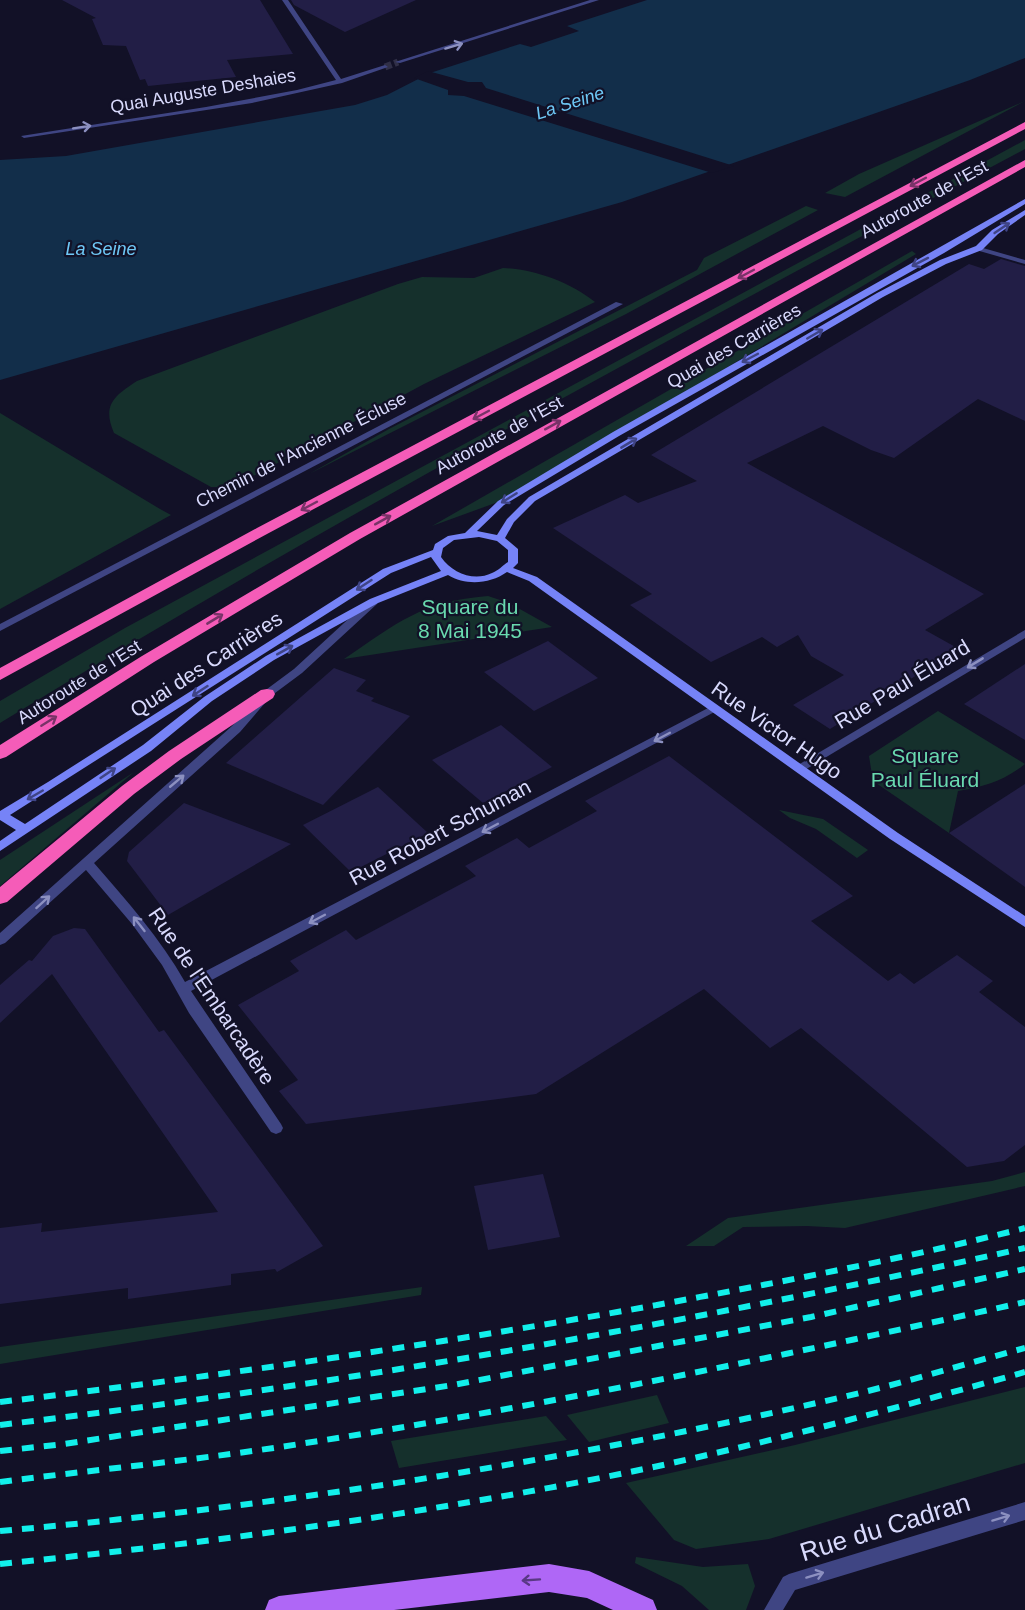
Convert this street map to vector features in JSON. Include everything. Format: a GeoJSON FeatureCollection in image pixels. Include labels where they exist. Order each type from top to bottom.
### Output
{"type":"FeatureCollection","features":[{"type":"Feature","properties":{"kind":"highway","name":"Autoroute de l’Est"},"geometry":{"type":"LineString","coordinates":[[0,675],[262,531],[1025,125]]}},
{"type":"Feature","properties":{"kind":"highway","name":"Autoroute de l’Est"},"geometry":{"type":"LineString","coordinates":[[0,753],[148,659],[355,536],[1025,163]]}},
{"type":"Feature","properties":{"kind":"highway"},"geometry":{"type":"LineString","coordinates":[[0,897],[128,790],[267,694]]}},
{"type":"Feature","properties":{"kind":"main road","name":"Quai des Carrières"},"geometry":{"type":"LineString","coordinates":[[469,534],[501,503],[616,434],[1025,201]]}},
{"type":"Feature","properties":{"kind":"main road","name":"Quai des Carrières"},"geometry":{"type":"LineString","coordinates":[[500,538],[510,521],[532,499],[880,295],[943,262],[978,248],[995,232],[1025,212]]}},
{"type":"Feature","properties":{"kind":"main road"},"geometry":{"type":"LineString","coordinates":[[958,241],[964,249],[978,248]]}},
{"type":"Feature","properties":{"kind":"main road"},"geometry":{"type":"LineString","coordinates":[[469,534],[500,538],[513,549],[513,563],[508,569],[485,578],[464,578],[446,572],[435,559],[436,552],[449,540],[469,534]]}},
{"type":"Feature","properties":{"kind":"main road","name":"Quai des Carrières"},"geometry":{"type":"LineString","coordinates":[[0,816],[387,571],[436,552]]}},
{"type":"Feature","properties":{"kind":"main road","name":"Rue Victor Hugo"},"geometry":{"type":"LineString","coordinates":[[508,569],[533,579],[922,855],[1025,922]]}},
{"type":"Feature","properties":{"kind":"main road","name":"Quai des Carrières"},"geometry":{"type":"LineString","coordinates":[[0,847],[147,748],[208,699],[270,658],[374,601],[446,572]]}},
{"type":"Feature","properties":{"kind":"main road"},"geometry":{"type":"LineString","coordinates":[[0,816],[25,830]]}},
{"type":"Feature","properties":{"kind":"main road"},"geometry":{"type":"LineString","coordinates":[[279,1610],[549,1578],[589,1585],[643,1610]]}},
{"type":"Feature","properties":{"kind":"street"},"geometry":{"type":"LineString","coordinates":[[285,0],[340,82]]}},
{"type":"Feature","properties":{"kind":"street"},"geometry":{"type":"LineString","coordinates":[[398,62],[596,0]]}},
{"type":"Feature","properties":{"kind":"street","name":"Quai Auguste Deshaies"},"geometry":{"type":"LineString","coordinates":[[24,136],[233,103],[340,82],[384,67]]}},
{"type":"Feature","properties":{"kind":"street"},"geometry":{"type":"LineString","coordinates":[[978,248],[1025,262]]}},
{"type":"Feature","properties":{"kind":"street","name":"Chemin de l'Ancienne Écluse"},"geometry":{"type":"LineString","coordinates":[[0,628],[619,304]]}},
{"type":"Feature","properties":{"kind":"street","name":"Quai des Carrières"},"geometry":{"type":"LineString","coordinates":[[0,940],[236,729],[267,694],[297,671],[374,601]]}},
{"type":"Feature","properties":{"kind":"street","name":"Rue Paul Éluard"},"geometry":{"type":"LineString","coordinates":[[799,768],[1025,633]]}},
{"type":"Feature","properties":{"kind":"street","name":"Rue Robert Schuman"},"geometry":{"type":"LineString","coordinates":[[184,989],[714,709]]}},
{"type":"Feature","properties":{"kind":"street","name":"Rue de l'Embarcadère"},"geometry":{"type":"LineString","coordinates":[[86,862],[137,921],[276,1128]]}},
{"type":"Feature","properties":{"kind":"street","name":"Rue du Cadran"},"geometry":{"type":"LineString","coordinates":[[773,1610],[789,1583],[1025,1511]]}},
{"type":"Feature","properties":{"kind":"green space"},"geometry":{"type":"Polygon","coordinates":[[[1025,101],[845,197],[825,193],[859,174],[1025,101]]]}},
{"type":"Feature","properties":{"kind":"green space"},"geometry":{"type":"Polygon","coordinates":[[[1025,140],[1025,149],[508,428],[253,573],[0,723],[0,701],[125,628],[1025,140]]]}},
{"type":"Feature","properties":{"kind":"green space"},"geometry":{"type":"Polygon","coordinates":[[[806,206],[818,210],[626,314],[309,474],[389,429],[697,270],[704,258],[806,206]]]}},
{"type":"Feature","properties":{"kind":"green space"},"geometry":{"type":"Polygon","coordinates":[[[912,251],[916,254],[509,498],[432,526],[912,251]]]}},
{"type":"Feature","properties":{"kind":"green space"},"geometry":{"type":"Polygon","coordinates":[[[503,268],[527,271],[551,278],[574,288],[595,302],[424,384],[233,487],[211,487],[114,433],[109,415],[112,402],[137,381],[398,284],[422,277],[474,278],[503,268]]]}},
{"type":"Feature","properties":{"kind":"green space"},"geometry":{"type":"Polygon","coordinates":[[[0,413],[160,509],[171,515],[0,609],[0,413]]]}},
{"type":"Feature","properties":{"kind":"green space","name":"Square du 8 Mai 1945"},"geometry":{"type":"Polygon","coordinates":[[[488,596],[509,603],[552,627],[344,659],[395,625],[427,609],[445,603],[488,596]]]}},
{"type":"Feature","properties":{"kind":"green space","name":"Square Paul Éluard"},"geometry":{"type":"Polygon","coordinates":[[[938,711],[1025,764],[994,782],[958,791],[949,833],[873,781],[869,756],[938,711]]]}},
{"type":"Feature","properties":{"kind":"green space"},"geometry":{"type":"Polygon","coordinates":[[[134,772],[0,886],[0,860],[134,772]]]}},
{"type":"Feature","properties":{"kind":"green space"},"geometry":{"type":"Polygon","coordinates":[[[779,810],[823,819],[868,850],[857,858],[816,829],[790,818],[779,810]]]}},
{"type":"Feature","properties":{"kind":"green space"},"geometry":{"type":"Polygon","coordinates":[[[1025,1172],[1025,1186],[845,1228],[743,1227],[714,1246],[686,1246],[728,1218],[992,1181],[1025,1172]]]}},
{"type":"Feature","properties":{"kind":"green space"},"geometry":{"type":"Polygon","coordinates":[[[422,1287],[421,1295],[0,1364],[0,1347],[422,1287]]]}},
{"type":"Feature","properties":{"kind":"green space"},"geometry":{"type":"Polygon","coordinates":[[[1025,1387],[1025,1463],[769,1539],[696,1549],[674,1540],[626,1483],[795,1445],[1025,1387]]]}},
{"type":"Feature","properties":{"kind":"green space"},"geometry":{"type":"Polygon","coordinates":[[[657,1395],[669,1423],[589,1442],[567,1415],[657,1395]]]}},
{"type":"Feature","properties":{"kind":"green space"},"geometry":{"type":"Polygon","coordinates":[[[546,1416],[567,1440],[399,1468],[391,1441],[546,1416]]]}},
{"type":"Feature","properties":{"kind":"green space"},"geometry":{"type":"Polygon","coordinates":[[[636,1557],[703,1567],[748,1564],[755,1586],[746,1610],[709,1610],[682,1586],[635,1563],[636,1557]]]}},
{"type":"Feature","properties":{"kind":"water","name":"La Seine"},"geometry":{"type":"Polygon","coordinates":[[[647,0],[1025,0],[1025,58],[970,80],[622,202],[0,380],[0,160],[66,156],[355,105],[387,95],[430,73],[520,44],[531,47],[579,31],[567,26],[647,0]]]}},
{"type":"Feature","properties":{"kind":"pier"},"geometry":{"type":"Polygon","coordinates":[[[428,71],[468,82],[482,82],[486,88],[734,166],[712,173],[464,96],[448,95],[448,90],[414,78],[428,71]]]}},
{"type":"Feature","properties":{"kind":"building"},"geometry":{"type":"Polygon","coordinates":[[[62,0],[260,0],[293,54],[227,60],[236,77],[148,86],[145,79],[140,80],[126,46],[103,45],[92,19],[96,18],[62,0]]]}},
{"type":"Feature","properties":{"kind":"building"},"geometry":{"type":"Polygon","coordinates":[[[291,0],[416,0],[345,32],[294,5],[291,0]]]}},
{"type":"Feature","properties":{"kind":"building"},"geometry":{"type":"Polygon","coordinates":[[[1001,259],[1025,266],[1025,421],[978,399],[894,458],[871,450],[823,426],[747,463],[984,594],[925,630],[959,649],[830,729],[793,705],[844,675],[811,656],[798,635],[777,647],[762,637],[711,662],[630,605],[652,594],[553,528],[625,495],[638,503],[697,481],[651,455],[969,264],[984,269],[1001,259]]]}},
{"type":"Feature","properties":{"kind":"building"},"geometry":{"type":"Polygon","coordinates":[[[548,641],[598,678],[534,711],[484,672],[548,641]]]}},
{"type":"Feature","properties":{"kind":"building"},"geometry":{"type":"Polygon","coordinates":[[[1025,664],[1025,740],[964,704],[1025,664]]]}},
{"type":"Feature","properties":{"kind":"building"},"geometry":{"type":"Polygon","coordinates":[[[334,668],[366,680],[356,691],[374,698],[371,701],[410,716],[323,805],[226,763],[334,668]]]}},
{"type":"Feature","properties":{"kind":"building"},"geometry":{"type":"Polygon","coordinates":[[[501,725],[552,767],[483,803],[432,760],[501,725]]]}},
{"type":"Feature","properties":{"kind":"building"},"geometry":{"type":"Polygon","coordinates":[[[669,756],[853,896],[811,921],[888,981],[900,973],[914,984],[957,955],[993,981],[979,992],[1025,1027],[1025,1145],[1004,1161],[967,1167],[801,1028],[770,1048],[704,989],[536,1094],[306,1124],[279,1091],[298,1080],[238,1005],[299,971],[290,961],[346,930],[356,940],[476,876],[465,866],[517,838],[529,848],[597,811],[585,801],[669,756]]]}},
{"type":"Feature","properties":{"kind":"building"},"geometry":{"type":"Polygon","coordinates":[[[1025,784],[1025,887],[949,833],[1025,784]]]}},
{"type":"Feature","properties":{"kind":"building"},"geometry":{"type":"Polygon","coordinates":[[[378,787],[428,833],[351,872],[303,825],[378,787]]]}},
{"type":"Feature","properties":{"kind":"building"},"geometry":{"type":"Polygon","coordinates":[[[184,803],[291,844],[168,915],[127,861],[129,852],[184,803]]]}},
{"type":"Feature","properties":{"kind":"building"},"geometry":{"type":"Polygon","coordinates":[[[74,928],[85,929],[159,1032],[164,1030],[323,1246],[277,1272],[275,1269],[231,1274],[231,1285],[128,1299],[128,1288],[0,1304],[0,1228],[42,1223],[41,1232],[218,1212],[52,974],[0,1023],[0,985],[29,960],[32,961],[53,936],[74,928]]]}},
{"type":"Feature","properties":{"kind":"building"},"geometry":{"type":"Polygon","coordinates":[[[543,1174],[560,1237],[488,1250],[474,1186],[543,1174]]]}},
{"type":"Feature","properties":{"kind":"tunnel"},"geometry":{"type":"LineString","coordinates":[[385,67],[398,62]]}},
{"type":"Feature","properties":{"kind":"railway"},"geometry":{"type":"LineString","coordinates":[[0,1402],[165,1381],[493,1333],[841,1270],[1025,1228]]}},
{"type":"Feature","properties":{"kind":"railway"},"geometry":{"type":"LineString","coordinates":[[0,1425],[259,1391],[515,1350],[770,1302],[1025,1248]]}},
{"type":"Feature","properties":{"kind":"railway"},"geometry":{"type":"LineString","coordinates":[[0,1451],[64,1444],[453,1385],[811,1317],[1025,1269]]}},
{"type":"Feature","properties":{"kind":"railway"},"geometry":{"type":"LineString","coordinates":[[0,1482],[245,1452],[467,1416],[747,1362],[1025,1302]]}},
{"type":"Feature","properties":{"kind":"railway"},"geometry":{"type":"LineString","coordinates":[[0,1531],[212,1509],[424,1479],[529,1461],[843,1397],[1025,1348]]}},
{"type":"Feature","properties":{"kind":"railway"},"geometry":{"type":"LineString","coordinates":[[0,1564],[326,1525],[569,1484],[696,1458],[790,1435],[1025,1372]]}}]}
